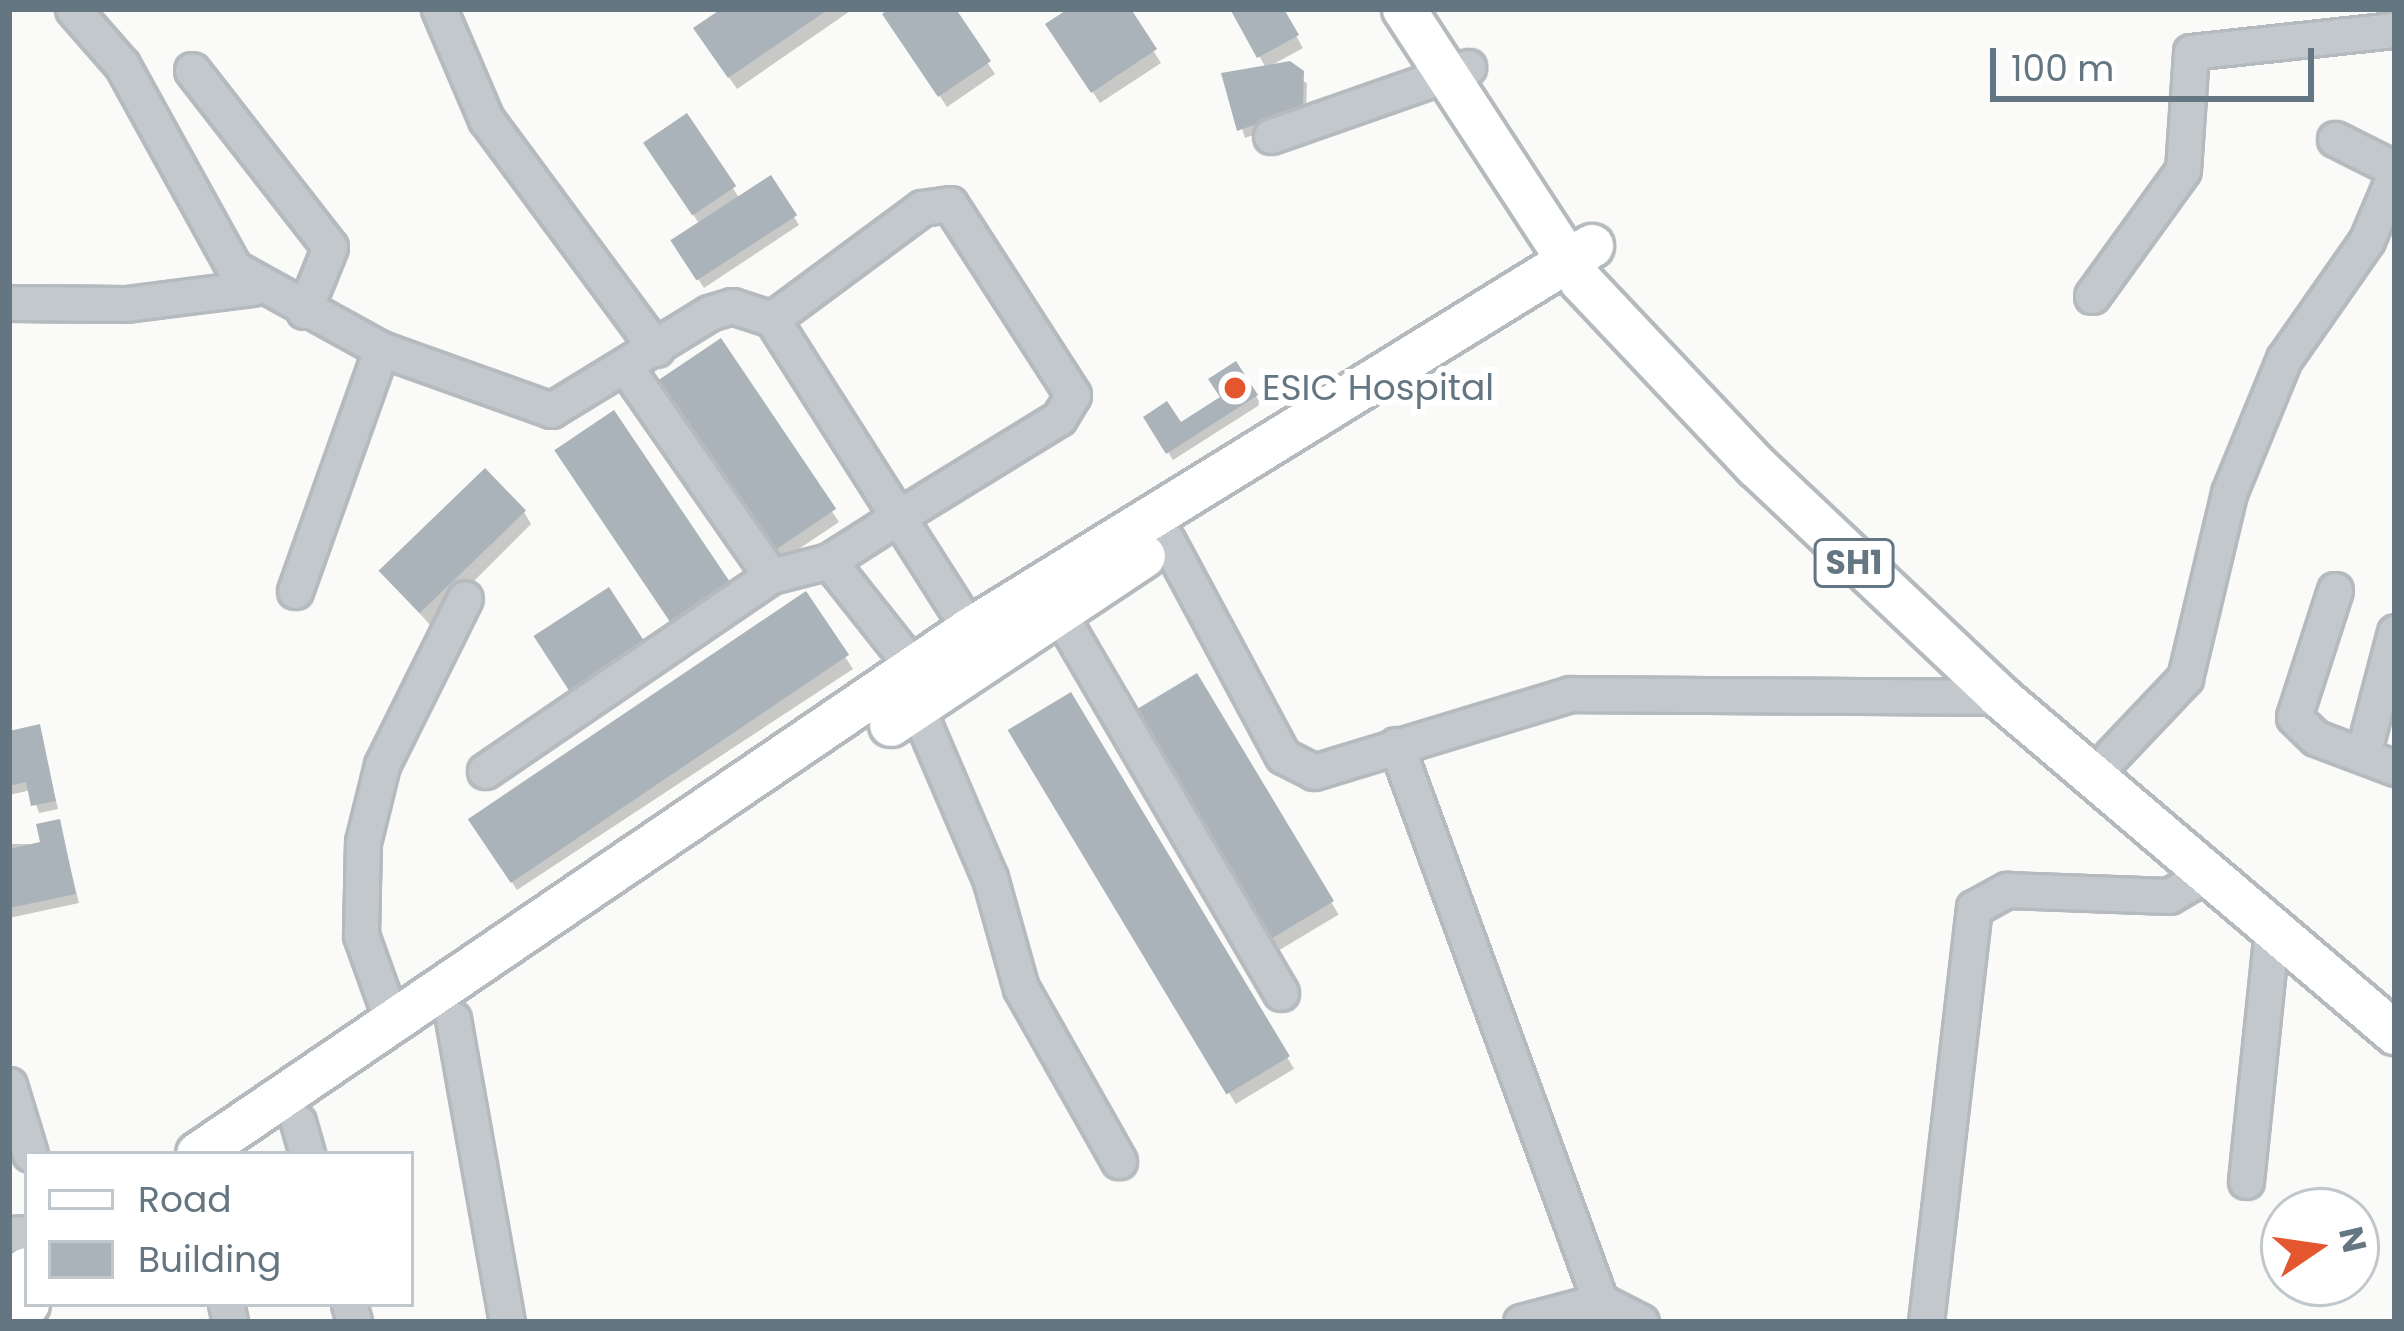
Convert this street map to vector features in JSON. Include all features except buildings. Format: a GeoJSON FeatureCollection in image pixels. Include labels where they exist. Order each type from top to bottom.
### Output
{"type":"FeatureCollection","features":[{"type":"Feature","properties":{"kind":"main road","name":"SH1"},"geometry":{"type":"LineString","coordinates":[[1404,9],[1455,72],[1587,263],[2000,698],[2395,1033]]}},
{"type":"Feature","properties":{"kind":"main road","name":"SH1"},"geometry":{"type":"LineString","coordinates":[[1433,9],[1455,72]]}},
{"type":"Feature","properties":{"kind":"main road","name":"SH1"},"geometry":{"type":"LineString","coordinates":[[1587,263],[1875,550],[2395,998]]}},
{"type":"Feature","properties":{"kind":"main road"},"geometry":{"type":"LineString","coordinates":[[979,645],[1059,613],[1587,263]]}},
{"type":"Feature","properties":{"kind":"main road"},"geometry":{"type":"LineString","coordinates":[[260,1151],[303,1138],[453,1018],[923,692],[979,645],[1587,263]]}},
{"type":"Feature","properties":{"kind":"main road"},"geometry":{"type":"LineString","coordinates":[[202,1151],[393,1024],[923,692]]}},
{"type":"Feature","properties":{"kind":"street"},"geometry":{"type":"LineString","coordinates":[[74,9],[122,65],[253,288]]}},
{"type":"Feature","properties":{"kind":"street"},"geometry":{"type":"LineString","coordinates":[[439,9],[486,119],[656,349]]}},
{"type":"Feature","properties":{"kind":"street"},"geometry":{"type":"LineString","coordinates":[[2092,296],[2183,170],[2191,52],[2395,30]]}},
{"type":"Feature","properties":{"kind":"street"},"geometry":{"type":"LineString","coordinates":[[192,70],[330,247],[304,311]]}},
{"type":"Feature","properties":{"kind":"street"},"geometry":{"type":"LineString","coordinates":[[1271,136],[1455,72]]}},
{"type":"Feature","properties":{"kind":"street"},"geometry":{"type":"LineString","coordinates":[[2111,756],[2185,678],[2229,493],[2284,358],[2367,240],[2395,171],[2335,139]]}},
{"type":"Feature","properties":{"kind":"street"},"geometry":{"type":"LineString","coordinates":[[485,771],[771,576],[829,561],[1060,418],[1073,394],[942,202],[772,319]]}},
{"type":"Feature","properties":{"kind":"street"},"geometry":{"type":"LineString","coordinates":[[9,303],[126,304],[253,288],[381,349],[551,410],[732,306],[772,319],[979,645]]}},
{"type":"Feature","properties":{"kind":"street"},"geometry":{"type":"LineString","coordinates":[[296,590],[381,349]]}},
{"type":"Feature","properties":{"kind":"street"},"geometry":{"type":"LineString","coordinates":[[627,369],[771,576]]}},
{"type":"Feature","properties":{"kind":"street"},"geometry":{"type":"LineString","coordinates":[[1168,540],[1283,756],[1314,772],[1570,694],[2000,698]]}},
{"type":"Feature","properties":{"kind":"street"},"geometry":{"type":"LineString","coordinates":[[829,561],[923,692],[990,878],[1021,988],[1119,1161]]}},
{"type":"Feature","properties":{"kind":"street"},"geometry":{"type":"LineString","coordinates":[[2336,590],[2294,717],[2395,768]]}},
{"type":"Feature","properties":{"kind":"street"},"geometry":{"type":"LineString","coordinates":[[393,1024],[361,934],[363,842],[382,765],[465,598]]}},
{"type":"Feature","properties":{"kind":"street"},"geometry":{"type":"LineString","coordinates":[[1059,613],[1281,993]]}},
{"type":"Feature","properties":{"kind":"street"},"geometry":{"type":"LineString","coordinates":[[2362,754],[2395,632]]}},
{"type":"Feature","properties":{"kind":"street"},"geometry":{"type":"LineString","coordinates":[[1396,745],[1600,1300],[1641,1322]]}},
{"type":"Feature","properties":{"kind":"street"},"geometry":{"type":"LineString","coordinates":[[1926,1322],[1974,908],[2008,890],[2168,896],[2210,872]]}},
{"type":"Feature","properties":{"kind":"street"},"geometry":{"type":"LineString","coordinates":[[2246,1181],[2272,928]]}},
{"type":"Feature","properties":{"kind":"street"},"geometry":{"type":"LineString","coordinates":[[453,1018],[507,1322]]}},
{"type":"Feature","properties":{"kind":"street"},"geometry":{"type":"LineString","coordinates":[[9,1085],[29,1151]]}},
{"type":"Feature","properties":{"kind":"street"},"geometry":{"type":"LineString","coordinates":[[1521,1322],[1600,1300]]}},
{"type":"Feature","properties":{"kind":"place","name":"ESIC Hospital"},"geometry":{"type":"Point","coordinates":[1235,388]}}]}
